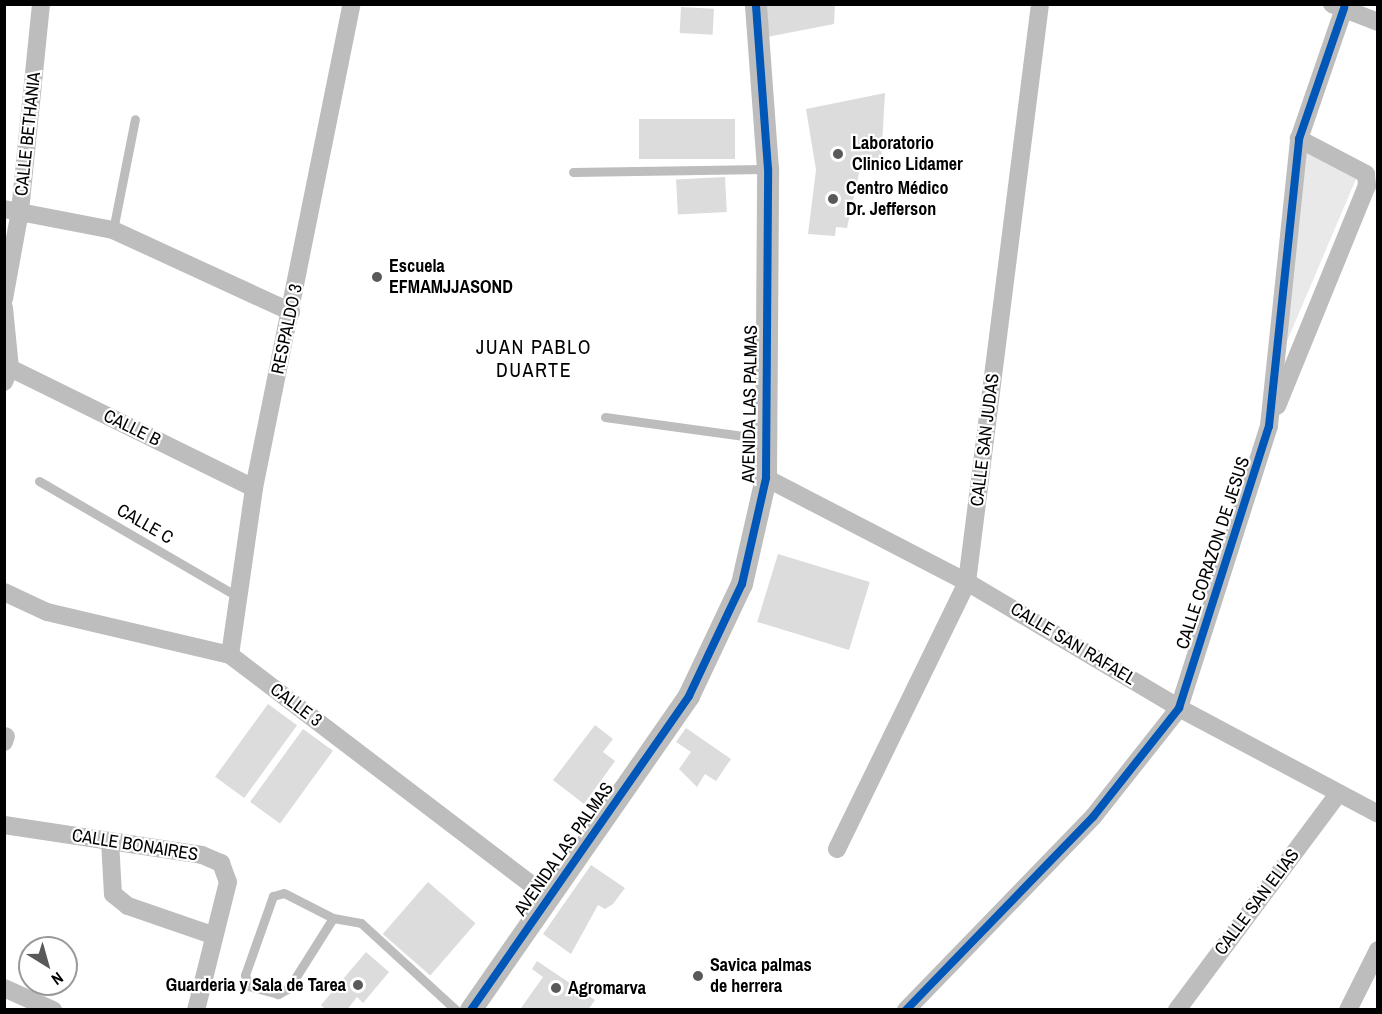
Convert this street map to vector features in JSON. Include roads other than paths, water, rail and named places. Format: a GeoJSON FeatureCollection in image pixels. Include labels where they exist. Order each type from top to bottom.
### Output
{"type":"FeatureCollection","features":[{"type":"Feature","properties":{"kind":"street","name":"CALLE BETHANIA"},"geometry":{"type":"LineString","coordinates":[[4,299],[12,210],[41,4]]}},
{"type":"Feature","properties":{"kind":"street","name":"AVENIDA LAS PALMAS"},"geometry":{"type":"LineString","coordinates":[[471,1010],[689,696],[742,584],[766,478],[768,169],[756,4]]}},
{"type":"Feature","properties":{"kind":"street","name":"CALLE SAN JUDAS"},"geometry":{"type":"LineString","coordinates":[[837,849],[967,582],[1040,4]]}},
{"type":"Feature","properties":{"kind":"street","name":"RESPALDO 3"},"geometry":{"type":"LineString","coordinates":[[230,655],[235,595],[254,488],[291,312],[347,5]]}},
{"type":"Feature","properties":{"kind":"street"},"geometry":{"type":"LineString","coordinates":[[1338,6],[1377,22]]}},
{"type":"Feature","properties":{"kind":"street","name":"CALLE CORAZON DE JESUS"},"geometry":{"type":"LineString","coordinates":[[906,1010],[1094,818],[1179,708],[1269,426],[1299,139],[1338,6]]}},
{"type":"Feature","properties":{"kind":"street"},"geometry":{"type":"LineString","coordinates":[[1269,426],[1367,186],[1366,174],[1299,139]]}},
{"type":"Feature","properties":{"kind":"street"},"geometry":{"type":"LineString","coordinates":[[12,210],[112,230],[291,312]]}},
{"type":"Feature","properties":{"kind":"street"},"geometry":{"type":"LineString","coordinates":[[4,308],[7,375]]}},
{"type":"Feature","properties":{"kind":"street","name":"CALLE B"},"geometry":{"type":"LineString","coordinates":[[7,375],[254,488]]}},
{"type":"Feature","properties":{"kind":"street","name":"CALLE SAN RAFAEL"},"geometry":{"type":"LineString","coordinates":[[766,478],[967,582],[1179,708],[1337,795],[1377,814]]}},
{"type":"Feature","properties":{"kind":"street","name":"CALLE 3"},"geometry":{"type":"LineString","coordinates":[[4,592],[47,612],[230,655],[548,897]]}},
{"type":"Feature","properties":{"kind":"street","name":"CALLE SAN ELIAS"},"geometry":{"type":"LineString","coordinates":[[1177,1010],[1337,795]]}},
{"type":"Feature","properties":{"kind":"street","name":"CALLE BONAIRES"},"geometry":{"type":"LineString","coordinates":[[4,825],[202,855],[220,863],[228,882],[212,935],[196,1010]]}},
{"type":"Feature","properties":{"kind":"street"},"geometry":{"type":"LineString","coordinates":[[110,841],[113,894],[128,906],[212,935]]}},
{"type":"Feature","properties":{"kind":"street"},"geometry":{"type":"LineString","coordinates":[[1348,1010],[1377,950]]}},
{"type":"Feature","properties":{"kind":"street"},"geometry":{"type":"LineString","coordinates":[[4,988],[53,1010]]}},
{"type":"Feature","properties":{"kind":"lane"},"geometry":{"type":"LineString","coordinates":[[112,230],[135,119]]}},
{"type":"Feature","properties":{"kind":"lane"},"geometry":{"type":"LineString","coordinates":[[573,172],[768,169]]}},
{"type":"Feature","properties":{"kind":"lane"},"geometry":{"type":"LineString","coordinates":[[605,417],[766,439]]}},
{"type":"Feature","properties":{"kind":"lane","name":"CALLE C"},"geometry":{"type":"LineString","coordinates":[[39,481],[235,595]]}},
{"type":"Feature","properties":{"kind":"lane"},"geometry":{"type":"LineString","coordinates":[[333,918],[289,988],[278,994],[249,986],[245,975],[273,896],[284,893],[333,918],[361,922],[456,1010]]}},
{"type":"Feature","properties":{"kind":"place","name":"Laboratorio Clinico Lidamer"},"geometry":{"type":"Point","coordinates":[838,154]}},
{"type":"Feature","properties":{"kind":"place","name":"Centro Médico Dr. Jefferson"},"geometry":{"type":"Point","coordinates":[833,199]}},
{"type":"Feature","properties":{"kind":"place","name":"Escuela EFMAMJJASOND"},"geometry":{"type":"Point","coordinates":[377,277]}},
{"type":"Feature","properties":{"kind":"place","name":"Savica palmas de herrera"},"geometry":{"type":"Point","coordinates":[698,976]}},
{"type":"Feature","properties":{"kind":"place","name":"Guarderia y Sala de Tarea"},"geometry":{"type":"Point","coordinates":[358,985]}},
{"type":"Feature","properties":{"kind":"place","name":"Agromarva"},"geometry":{"type":"Point","coordinates":[556,988]}},
{"type":"Feature","properties":{"kind":"district","name":"JUAN PABLO DUARTE"},"geometry":{"type":"Point","coordinates":[534,358]}}]}
